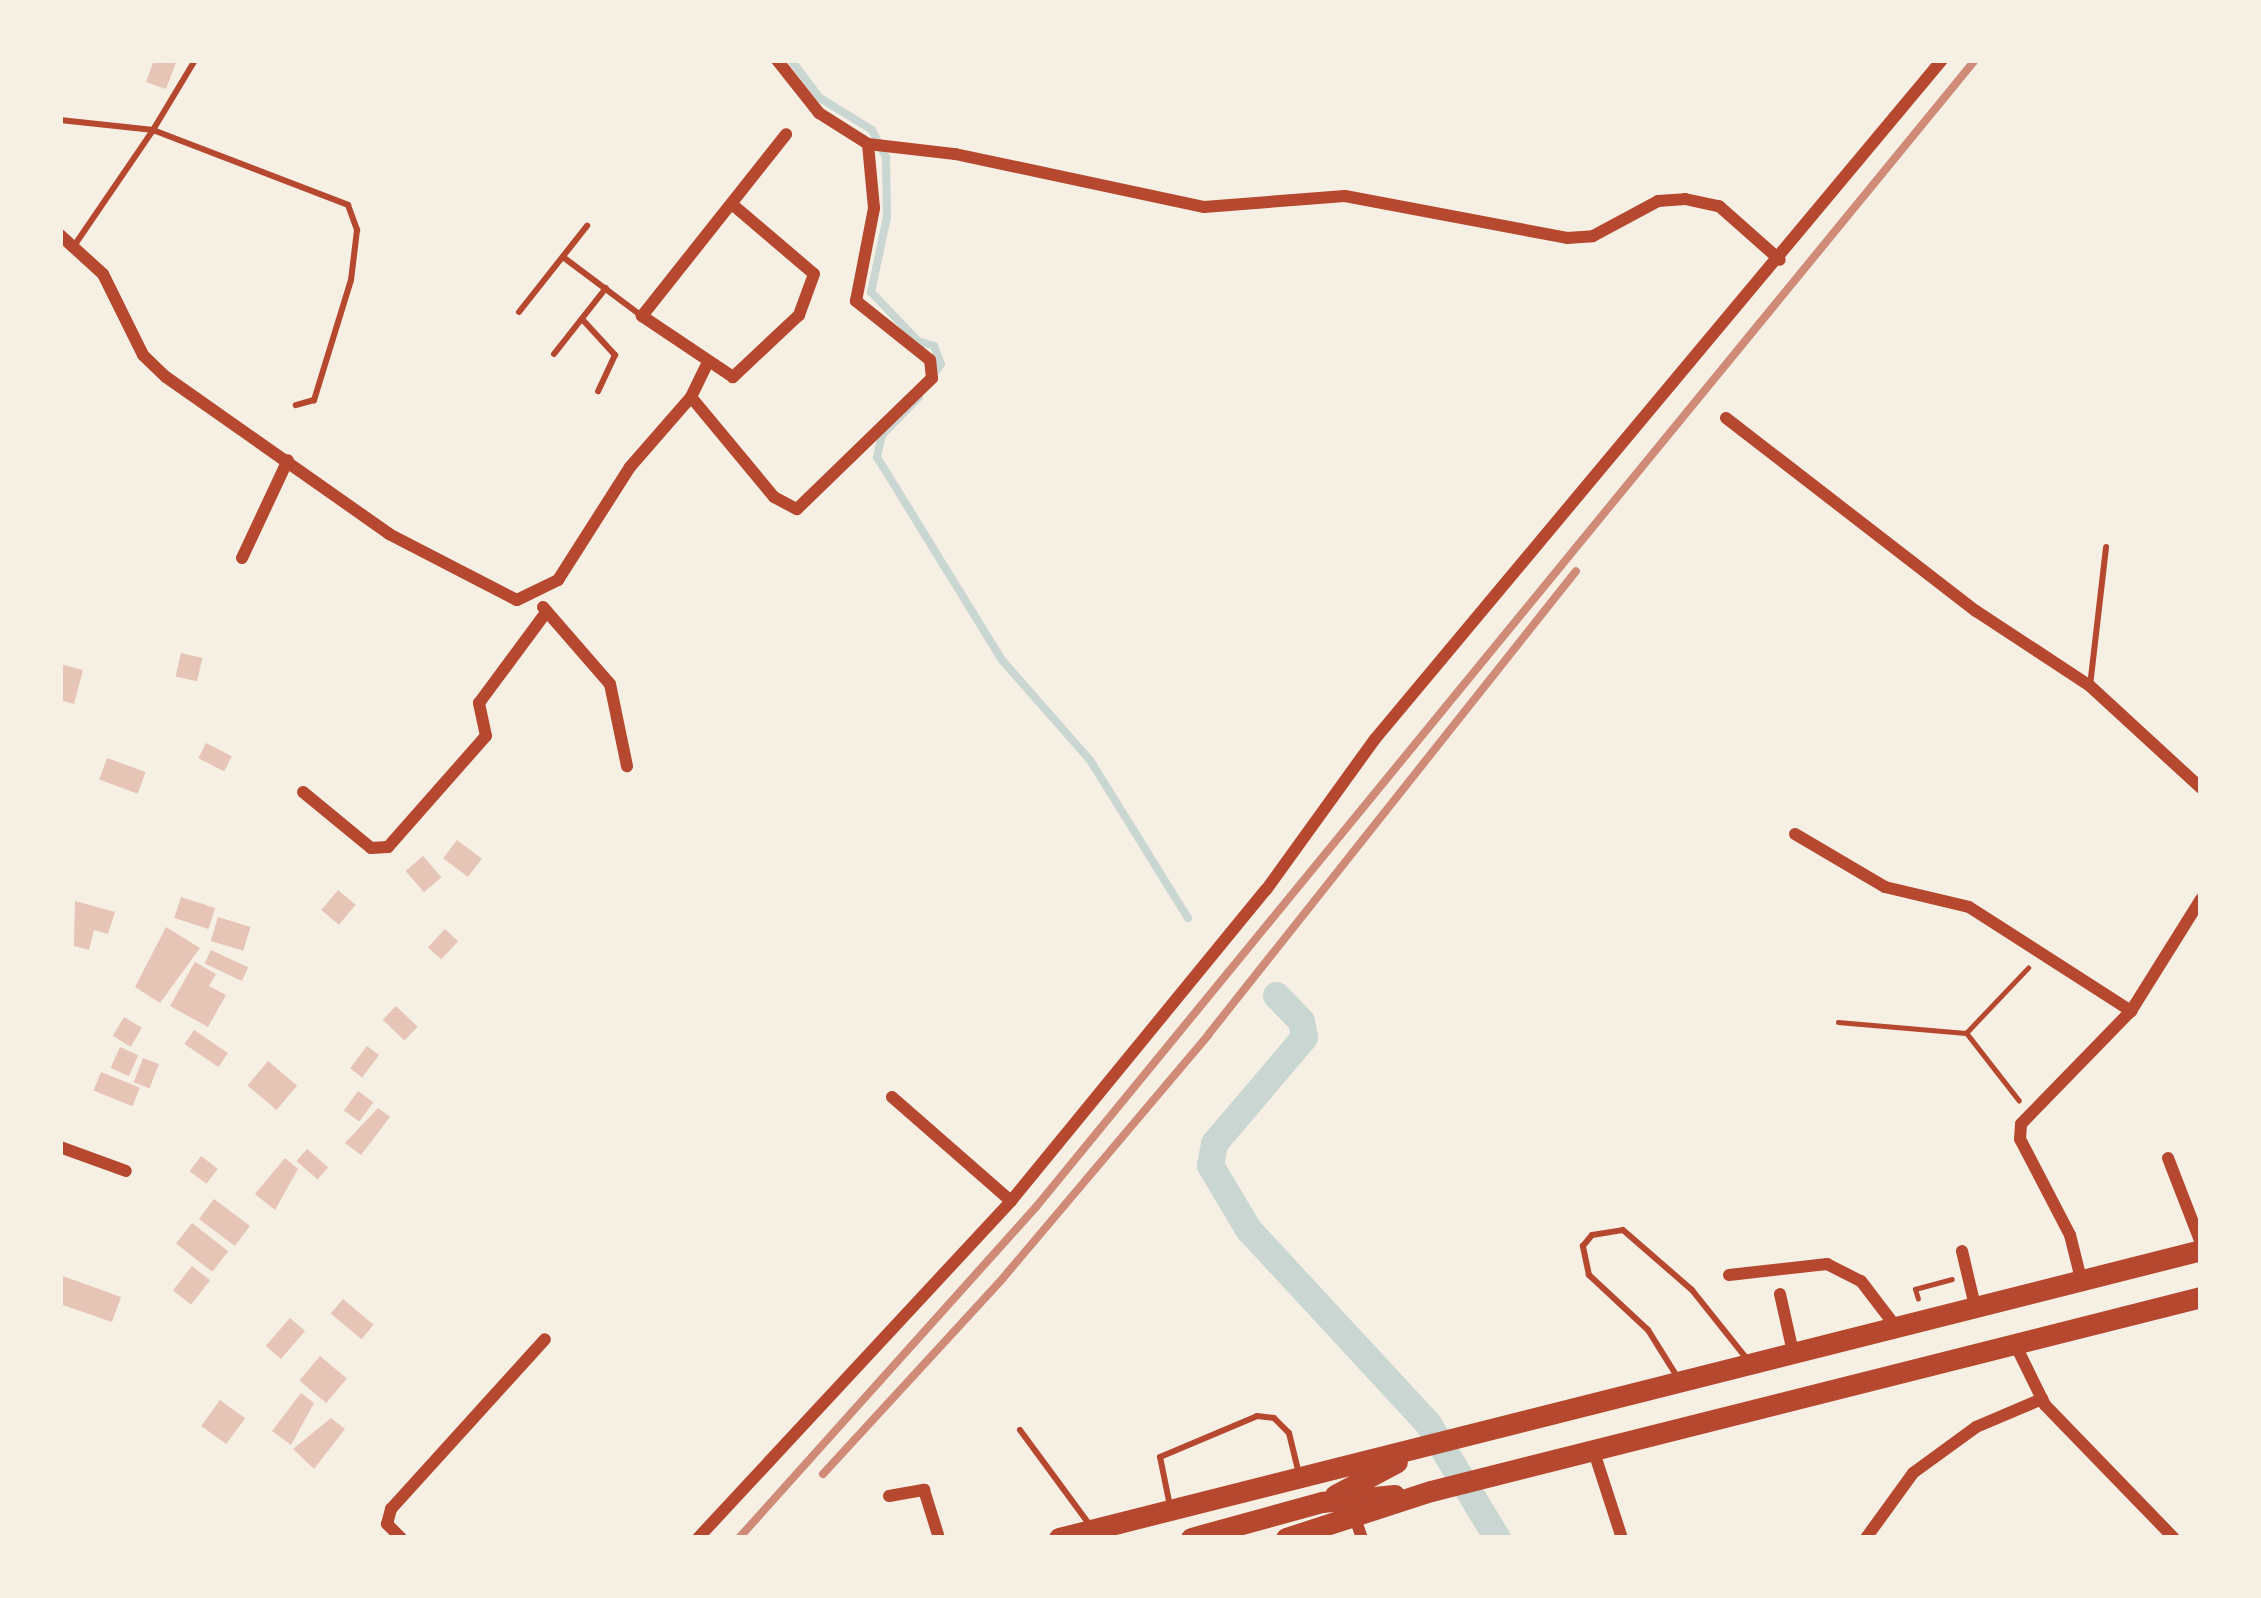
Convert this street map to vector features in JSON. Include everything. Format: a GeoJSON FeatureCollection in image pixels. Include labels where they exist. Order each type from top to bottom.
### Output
{"type":"FeatureCollection","features":[{"type":"Feature","properties":{"kind":"highway"},"geometry":{"type":"LineString","coordinates":[[1059,1538],[1897,1328],[2201,1246]]}},
{"type":"Feature","properties":{"kind":"highway"},"geometry":{"type":"LineString","coordinates":[[1190,1538],[1322,1502],[1437,1490],[2201,1297]]}},
{"type":"Feature","properties":{"kind":"highway"},"geometry":{"type":"LineString","coordinates":[[1322,1502],[1428,1447]]}},
{"type":"Feature","properties":{"kind":"highway"},"geometry":{"type":"LineString","coordinates":[[1286,1538],[1358,1528],[1437,1490]]}},
{"type":"Feature","properties":{"kind":"street"},"geometry":{"type":"LineString","coordinates":[[777,60],[819,112],[872,144],[1204,207],[1345,196],[1567,238],[1685,199],[1719,206],[1780,260]]}},
{"type":"Feature","properties":{"kind":"street"},"geometry":{"type":"LineString","coordinates":[[698,1538],[1011,1201],[1266,890],[1375,739],[1780,260],[1942,60]]}},
{"type":"Feature","properties":{"kind":"street"},"geometry":{"type":"LineString","coordinates":[[733,205],[809,264],[814,283],[799,315],[755,365],[734,376],[642,316],[785,134]]}},
{"type":"Feature","properties":{"kind":"street"},"geometry":{"type":"LineString","coordinates":[[692,397],[774,497],[797,509],[932,378],[929,360],[856,301],[874,208],[872,144]]}},
{"type":"Feature","properties":{"kind":"street"},"geometry":{"type":"LineString","coordinates":[[60,235],[76,243],[127,309],[143,355],[436,562],[505,596],[533,598],[547,611],[610,684],[627,766]]}},
{"type":"Feature","properties":{"kind":"street"},"geometry":{"type":"LineString","coordinates":[[533,598],[558,580],[630,467],[692,397],[708,362]]}},
{"type":"Feature","properties":{"kind":"street"},"geometry":{"type":"LineString","coordinates":[[1726,418],[1976,611],[2090,686],[2201,788]]}},
{"type":"Feature","properties":{"kind":"street"},"geometry":{"type":"LineString","coordinates":[[242,558],[288,460]]}},
{"type":"Feature","properties":{"kind":"street"},"geometry":{"type":"LineString","coordinates":[[303,792],[371,848],[388,848],[486,736],[479,703],[547,611]]}},
{"type":"Feature","properties":{"kind":"street"},"geometry":{"type":"LineString","coordinates":[[1795,834],[1885,887],[1969,907],[2131,1011]]}},
{"type":"Feature","properties":{"kind":"street"},"geometry":{"type":"LineString","coordinates":[[2081,1279],[2070,1235],[2020,1139],[2028,1113],[2131,1011],[2201,899]]}},
{"type":"Feature","properties":{"kind":"street"},"geometry":{"type":"LineString","coordinates":[[892,1097],[1011,1201]]}},
{"type":"Feature","properties":{"kind":"street"},"geometry":{"type":"LineString","coordinates":[[60,1147],[126,1172]]}},
{"type":"Feature","properties":{"kind":"street"},"geometry":{"type":"LineString","coordinates":[[2168,1158],[2201,1246]]}},
{"type":"Feature","properties":{"kind":"street"},"geometry":{"type":"LineString","coordinates":[[1962,1251],[1976,1306]]}},
{"type":"Feature","properties":{"kind":"street"},"geometry":{"type":"LineString","coordinates":[[1729,1275],[1827,1264],[1861,1281],[1897,1328]]}},
{"type":"Feature","properties":{"kind":"street"},"geometry":{"type":"LineString","coordinates":[[1780,1294],[1793,1352]]}},
{"type":"Feature","properties":{"kind":"street"},"geometry":{"type":"LineString","coordinates":[[401,1538],[387,1524],[391,1509],[545,1339]]}},
{"type":"Feature","properties":{"kind":"street"},"geometry":{"type":"LineString","coordinates":[[2015,1344],[2042,1399],[2174,1538]]}},
{"type":"Feature","properties":{"kind":"street"},"geometry":{"type":"LineString","coordinates":[[1866,1538],[1913,1473],[1976,1427],[2042,1399]]}},
{"type":"Feature","properties":{"kind":"street"},"geometry":{"type":"LineString","coordinates":[[1593,1449],[1622,1538]]}},
{"type":"Feature","properties":{"kind":"street"},"geometry":{"type":"LineString","coordinates":[[889,1496],[924,1490],[939,1538]]}},
{"type":"Feature","properties":{"kind":"lane"},"geometry":{"type":"LineString","coordinates":[[76,243],[194,60]]}},
{"type":"Feature","properties":{"kind":"lane"},"geometry":{"type":"LineString","coordinates":[[60,119],[153,130],[302,183],[348,206],[354,217],[351,280],[314,400],[296,405]]}},
{"type":"Feature","properties":{"kind":"lane"},"geometry":{"type":"LineString","coordinates":[[519,312],[587,226]]}},
{"type":"Feature","properties":{"kind":"lane"},"geometry":{"type":"LineString","coordinates":[[563,257],[642,316]]}},
{"type":"Feature","properties":{"kind":"lane"},"geometry":{"type":"LineString","coordinates":[[554,354],[606,288]]}},
{"type":"Feature","properties":{"kind":"lane"},"geometry":{"type":"LineString","coordinates":[[581,319],[615,355],[598,391]]}},
{"type":"Feature","properties":{"kind":"lane"},"geometry":{"type":"LineString","coordinates":[[2090,686],[2106,547]]}},
{"type":"Feature","properties":{"kind":"lane"},"geometry":{"type":"LineString","coordinates":[[1680,1381],[1648,1330],[1588,1275],[1583,1246],[1592,1235],[1623,1230],[1692,1290],[1750,1362]]}},
{"type":"Feature","properties":{"kind":"lane"},"geometry":{"type":"LineString","coordinates":[[1171,1508],[1160,1457],[1257,1416],[1274,1418],[1288,1433],[1300,1477]]}},
{"type":"Feature","properties":{"kind":"lane"},"geometry":{"type":"LineString","coordinates":[[1020,1430],[1093,1528]]}},
{"type":"Feature","properties":{"kind":"path"},"geometry":{"type":"LineString","coordinates":[[1966,1033],[2040,956]]}},
{"type":"Feature","properties":{"kind":"path"},"geometry":{"type":"LineString","coordinates":[[1838,1022],[1966,1033],[2028,1113]]}},
{"type":"Feature","properties":{"kind":"building"},"geometry":{"type":"Polygon","coordinates":[[[154,60],[177,60],[166,89],[146,82],[154,60]]]}},
{"type":"Feature","properties":{"kind":"building"},"geometry":{"type":"Polygon","coordinates":[[[181,653],[202,658],[197,681],[176,676],[181,653]]]}},
{"type":"Feature","properties":{"kind":"building"},"geometry":{"type":"Polygon","coordinates":[[[60,664],[83,670],[74,704],[60,700],[60,664]]]}},
{"type":"Feature","properties":{"kind":"building"},"geometry":{"type":"Polygon","coordinates":[[[206,743],[232,756],[224,771],[198,758],[206,743]]]}},
{"type":"Feature","properties":{"kind":"building"},"geometry":{"type":"Polygon","coordinates":[[[107,758],[146,772],[138,794],[99,780],[107,758]]]}},
{"type":"Feature","properties":{"kind":"building"},"geometry":{"type":"Polygon","coordinates":[[[457,840],[482,859],[468,877],[443,858],[457,840]]]}},
{"type":"Feature","properties":{"kind":"building"},"geometry":{"type":"Polygon","coordinates":[[[423,856],[441,877],[424,892],[406,871],[423,856]]]}},
{"type":"Feature","properties":{"kind":"building"},"geometry":{"type":"Polygon","coordinates":[[[338,890],[356,905],[339,925],[321,910],[338,890]]]}},
{"type":"Feature","properties":{"kind":"building"},"geometry":{"type":"Polygon","coordinates":[[[181,897],[215,908],[208,929],[174,918],[181,897]]]}},
{"type":"Feature","properties":{"kind":"building"},"geometry":{"type":"Polygon","coordinates":[[[75,901],[115,912],[108,934],[94,930],[89,950],[74,946],[75,901]]]}},
{"type":"Feature","properties":{"kind":"building"},"geometry":{"type":"Polygon","coordinates":[[[218,917],[251,927],[243,951],[211,941],[218,917]]]}},
{"type":"Feature","properties":{"kind":"building"},"geometry":{"type":"Polygon","coordinates":[[[166,927],[200,948],[160,1003],[135,987],[166,927]]]}},
{"type":"Feature","properties":{"kind":"building"},"geometry":{"type":"Polygon","coordinates":[[[445,929],[458,941],[441,960],[428,947],[445,929]]]}},
{"type":"Feature","properties":{"kind":"building"},"geometry":{"type":"Polygon","coordinates":[[[211,950],[248,967],[242,981],[205,964],[211,950]]]}},
{"type":"Feature","properties":{"kind":"building"},"geometry":{"type":"Polygon","coordinates":[[[195,962],[216,974],[209,986],[226,995],[208,1027],[170,1006],[195,962]]]}},
{"type":"Feature","properties":{"kind":"building"},"geometry":{"type":"Polygon","coordinates":[[[396,1006],[418,1027],[404,1041],[383,1020],[396,1006]]]}},
{"type":"Feature","properties":{"kind":"building"},"geometry":{"type":"Polygon","coordinates":[[[124,1017],[142,1028],[131,1047],[113,1036],[124,1017]]]}},
{"type":"Feature","properties":{"kind":"building"},"geometry":{"type":"Polygon","coordinates":[[[194,1030],[228,1053],[218,1067],[184,1044],[194,1030]]]}},
{"type":"Feature","properties":{"kind":"building"},"geometry":{"type":"Polygon","coordinates":[[[367,1046],[379,1055],[362,1077],[350,1068],[367,1046]]]}},
{"type":"Feature","properties":{"kind":"building"},"geometry":{"type":"Polygon","coordinates":[[[120,1047],[138,1055],[129,1076],[111,1068],[120,1047]]]}},
{"type":"Feature","properties":{"kind":"building"},"geometry":{"type":"Polygon","coordinates":[[[143,1058],[159,1064],[150,1088],[134,1082],[143,1058]]]}},
{"type":"Feature","properties":{"kind":"building"},"geometry":{"type":"Polygon","coordinates":[[[268,1061],[297,1085],[277,1110],[247,1086],[268,1061]]]}},
{"type":"Feature","properties":{"kind":"building"},"geometry":{"type":"Polygon","coordinates":[[[101,1072],[140,1088],[132,1106],[94,1091],[101,1072]]]}},
{"type":"Feature","properties":{"kind":"building"},"geometry":{"type":"Polygon","coordinates":[[[358,1091],[373,1102],[359,1122],[344,1110],[358,1091]]]}},
{"type":"Feature","properties":{"kind":"building"},"geometry":{"type":"Polygon","coordinates":[[[378,1108],[390,1117],[361,1155],[345,1143],[378,1108]]]}},
{"type":"Feature","properties":{"kind":"building"},"geometry":{"type":"Polygon","coordinates":[[[307,1149],[328,1167],[318,1179],[297,1161],[307,1149]]]}},
{"type":"Feature","properties":{"kind":"building"},"geometry":{"type":"Polygon","coordinates":[[[201,1156],[218,1169],[206,1184],[190,1171],[201,1156]]]}},
{"type":"Feature","properties":{"kind":"building"},"geometry":{"type":"Polygon","coordinates":[[[285,1158],[298,1169],[275,1210],[255,1194],[285,1158]]]}},
{"type":"Feature","properties":{"kind":"building"},"geometry":{"type":"Polygon","coordinates":[[[214,1199],[250,1226],[235,1246],[199,1219],[214,1199]]]}},
{"type":"Feature","properties":{"kind":"building"},"geometry":{"type":"Polygon","coordinates":[[[192,1223],[228,1251],[212,1272],[176,1243],[192,1223]]]}},
{"type":"Feature","properties":{"kind":"building"},"geometry":{"type":"Polygon","coordinates":[[[192,1266],[210,1280],[191,1305],[173,1290],[192,1266]]]}},
{"type":"Feature","properties":{"kind":"building"},"geometry":{"type":"Polygon","coordinates":[[[60,1275],[121,1297],[112,1322],[60,1304],[60,1275]]]}},
{"type":"Feature","properties":{"kind":"building"},"geometry":{"type":"Polygon","coordinates":[[[343,1299],[374,1325],[361,1339],[331,1314],[343,1299]]]}},
{"type":"Feature","properties":{"kind":"building"},"geometry":{"type":"Polygon","coordinates":[[[290,1318],[305,1331],[281,1359],[266,1346],[290,1318]]]}},
{"type":"Feature","properties":{"kind":"building"},"geometry":{"type":"Polygon","coordinates":[[[320,1356],[347,1378],[326,1403],[299,1381],[320,1356]]]}},
{"type":"Feature","properties":{"kind":"building"},"geometry":{"type":"Polygon","coordinates":[[[301,1393],[314,1403],[291,1445],[272,1431],[301,1393]]]}},
{"type":"Feature","properties":{"kind":"building"},"geometry":{"type":"Polygon","coordinates":[[[220,1400],[245,1418],[226,1444],[201,1426],[220,1400]]]}},
{"type":"Feature","properties":{"kind":"building"},"geometry":{"type":"Polygon","coordinates":[[[331,1418],[345,1429],[314,1469],[293,1449],[331,1418]]]}},
{"type":"Feature","properties":{"kind":"waterway"},"geometry":{"type":"LineString","coordinates":[[791,60],[820,98],[872,130],[886,158],[887,217],[871,292],[918,341],[934,346],[941,364],[934,374]]}},
{"type":"Feature","properties":{"kind":"waterway"},"geometry":{"type":"LineString","coordinates":[[919,397],[882,435],[877,457],[1002,660],[1090,760],[1188,918]]}},
{"type":"Feature","properties":{"kind":"waterway"},"geometry":{"type":"LineString","coordinates":[[1276,995],[1301,1021],[1304,1037],[1214,1143],[1210,1165],[1248,1229],[1427,1422],[1497,1538]]}},
{"type":"Feature","properties":{"kind":"railway"},"geometry":{"type":"LineString","coordinates":[[739,1538],[1036,1207],[1975,60]]}},
{"type":"Feature","properties":{"kind":"railway"},"geometry":{"type":"LineString","coordinates":[[823,1474],[1003,1278],[1208,1035],[1576,571]]}}]}
